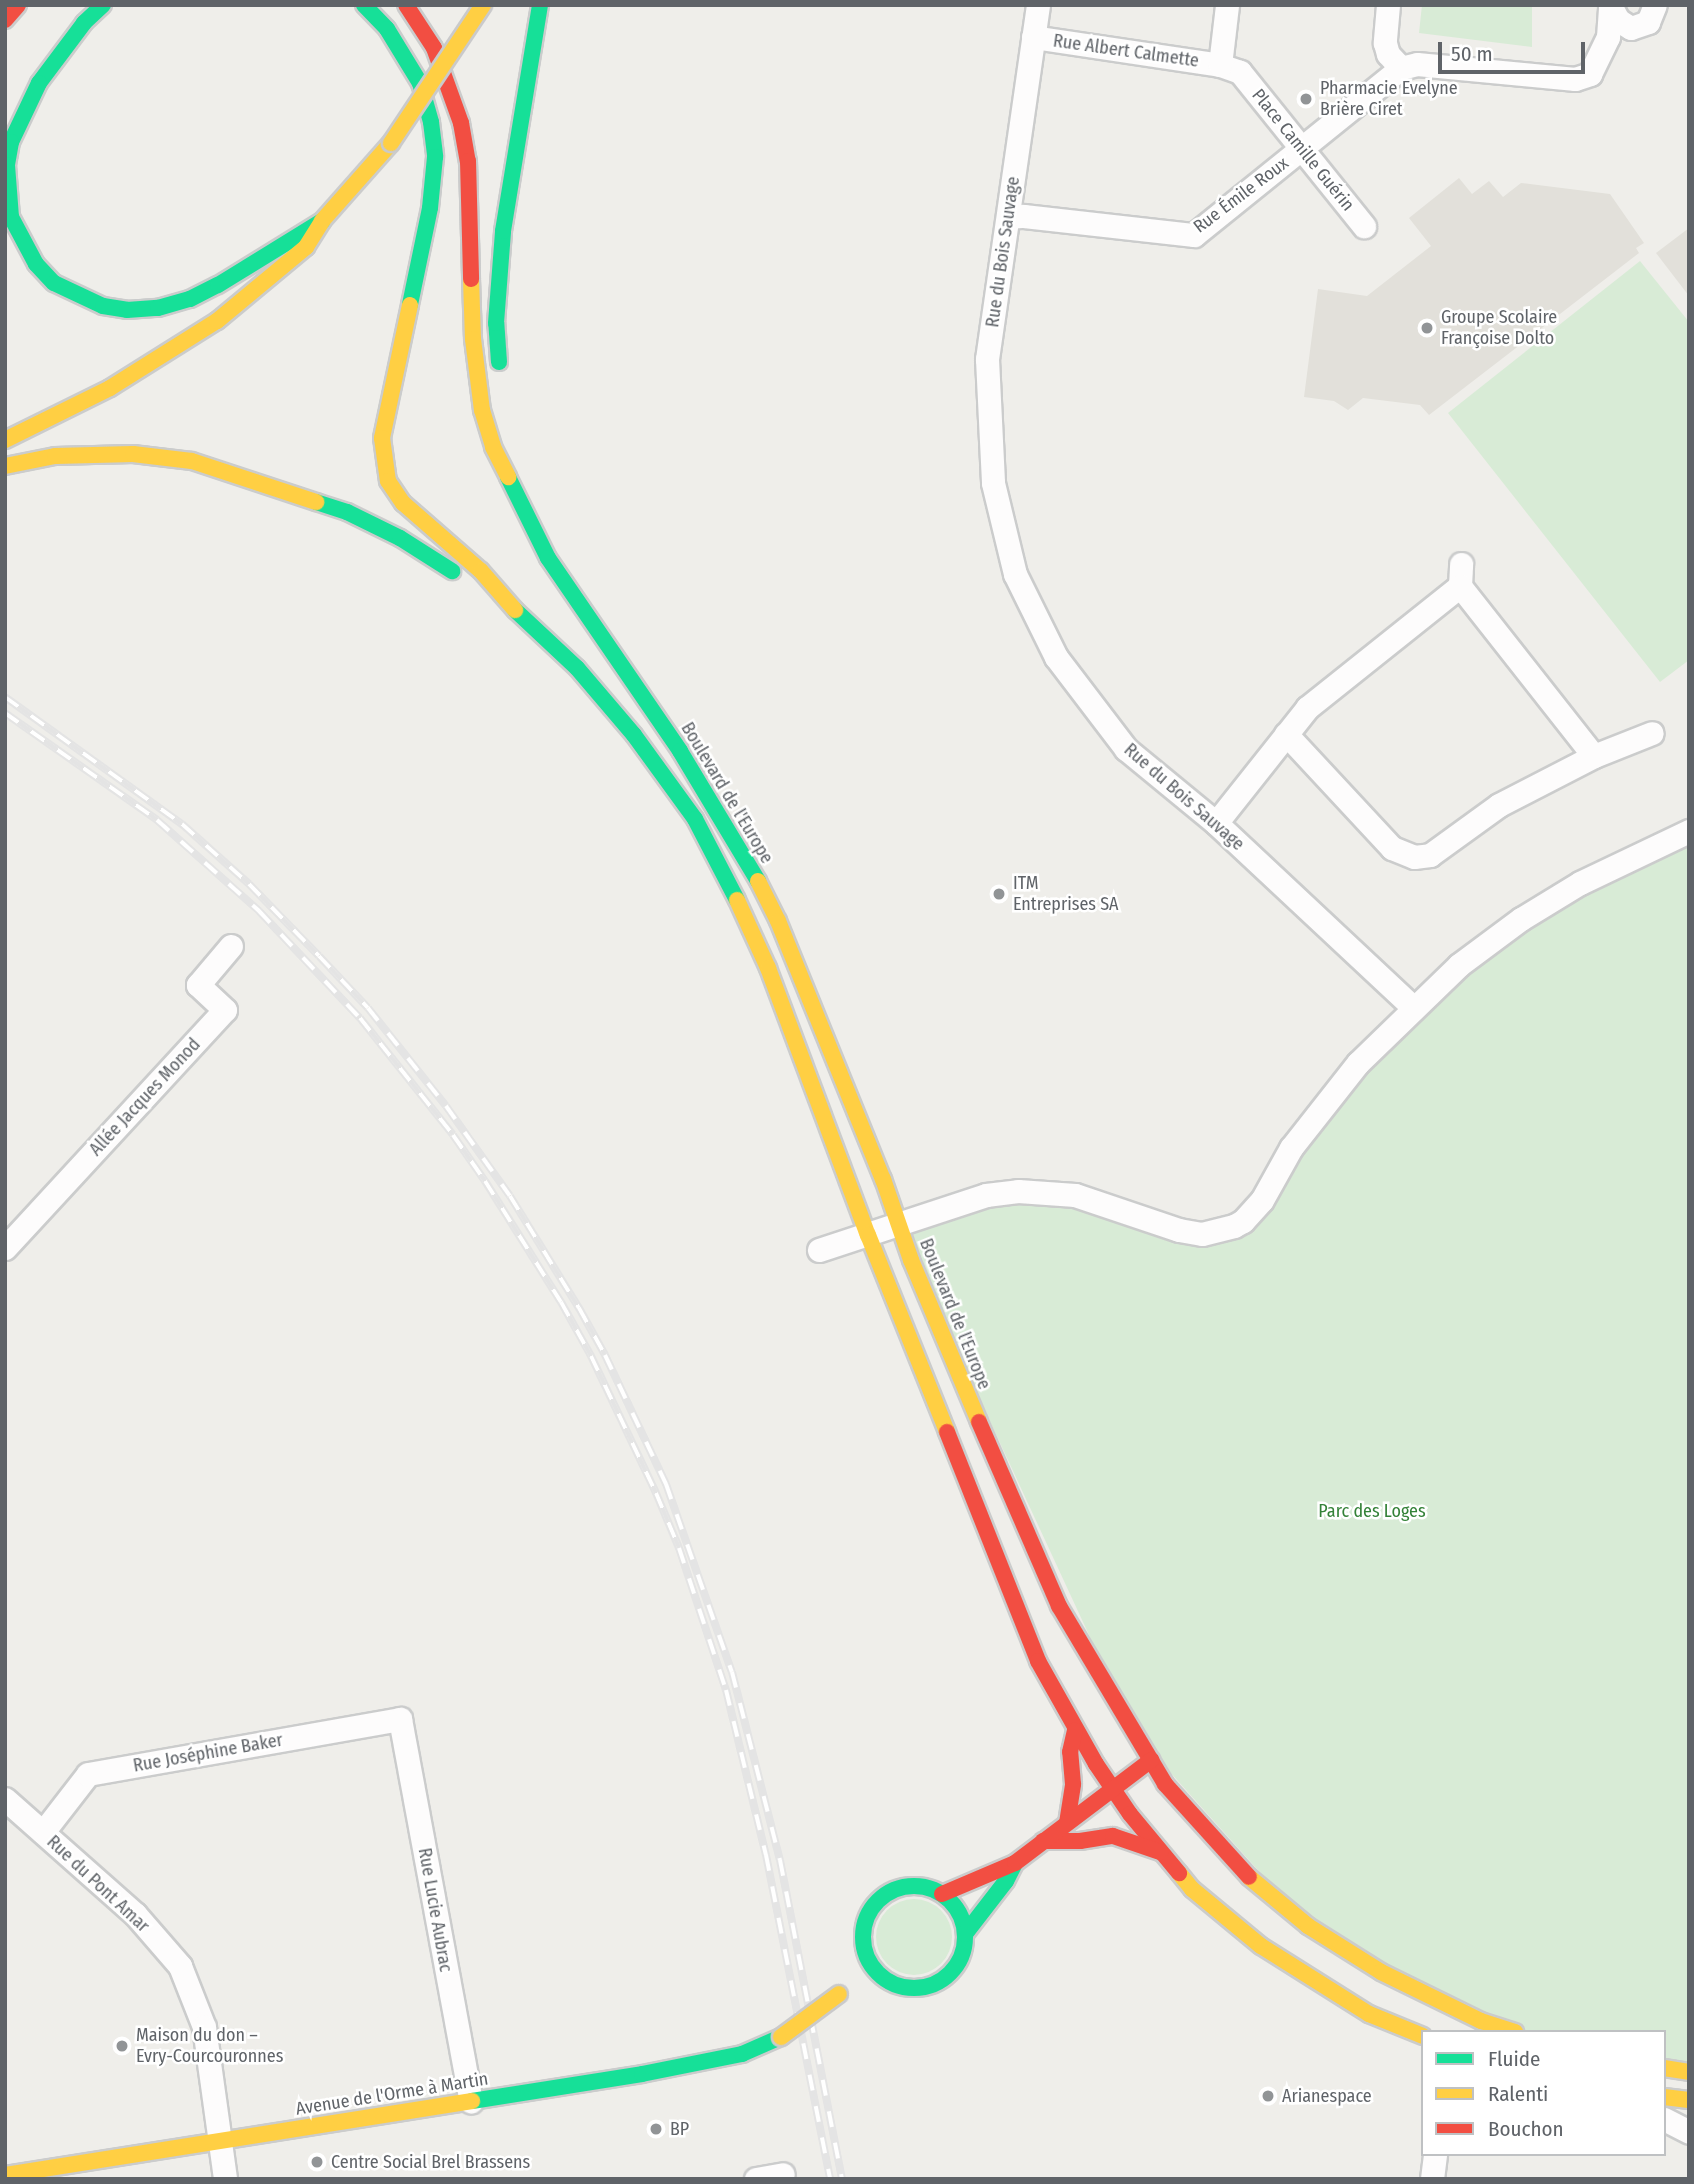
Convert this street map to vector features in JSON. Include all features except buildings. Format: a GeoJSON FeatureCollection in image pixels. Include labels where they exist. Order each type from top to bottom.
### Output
{"type":"FeatureCollection","features":[{"type":"Feature","properties":{"kind":"main road"},"geometry":{"type":"LineString","coordinates":[[5,20],[18,5]]}},
{"type":"Feature","properties":{"kind":"main road"},"geometry":{"type":"LineString","coordinates":[[103,5],[84,23],[39,83],[10,142],[7,165],[11,217],[36,264],[54,283],[103,306],[127,310],[158,307],[190,299],[302,242]]}},
{"type":"Feature","properties":{"kind":"main road"},"geometry":{"type":"LineString","coordinates":[[364,5],[387,29],[421,83],[432,122],[435,157],[430,208],[382,438],[388,481],[403,503],[481,571],[515,610],[577,668],[634,734],[695,819],[719,861],[763,956],[868,1235],[1038,1661],[1075,1731],[1114,1790],[1160,1852],[1192,1889],[1261,1946],[1369,2014],[1421,2035]]}},
{"type":"Feature","properties":{"kind":"main road","name":"Boulevard de l'Europe"},"geometry":{"type":"LineString","coordinates":[[406,5],[434,48],[452,91],[461,123],[468,161],[472,327],[482,410],[493,447],[548,558],[576,603],[681,751],[760,885],[778,921],[946,1346],[1059,1606],[1171,1793],[1208,1836],[1253,1881],[1308,1926],[1381,1972],[1481,2021],[1509,2030]]}},
{"type":"Feature","properties":{"kind":"main road"},"geometry":{"type":"LineString","coordinates":[[5,440],[110,388],[217,321],[302,242],[391,143],[483,5]]}},
{"type":"Feature","properties":{"kind":"main road"},"geometry":{"type":"LineString","coordinates":[[500,382],[496,323],[503,231],[540,5]]}},
{"type":"Feature","properties":{"kind":"main road"},"geometry":{"type":"LineString","coordinates":[[155,340],[221,299],[302,242]]}},
{"type":"Feature","properties":{"kind":"main road"},"geometry":{"type":"LineString","coordinates":[[508,477],[510,444]]}},
{"type":"Feature","properties":{"kind":"main road"},"geometry":{"type":"LineString","coordinates":[[5,466],[54,456],[133,454],[192,461],[347,512],[400,538],[515,610]]}},
{"type":"Feature","properties":{"kind":"main road"},"geometry":{"type":"LineString","coordinates":[[1066,1823],[1073,1784],[1070,1752],[1075,1731]]}},
{"type":"Feature","properties":{"kind":"main road"},"geometry":{"type":"LineString","coordinates":[[942,1894],[1015,1863],[1151,1760]]}},
{"type":"Feature","properties":{"kind":"main road"},"geometry":{"type":"LineString","coordinates":[[1043,1842],[1080,1842],[1113,1836],[1160,1852]]}},
{"type":"Feature","properties":{"kind":"main road"},"geometry":{"type":"LineString","coordinates":[[965,1934],[1006,1881],[1015,1863]]}},
{"type":"Feature","properties":{"kind":"main road"},"geometry":{"type":"LineString","coordinates":[[912,1886],[942,1894],[961,1919],[965,1934],[961,1957],[947,1976],[918,1988],[901,1986],[887,1980],[870,1964],[863,1938],[871,1908],[882,1897],[912,1886]]}},
{"type":"Feature","properties":{"kind":"main road"},"geometry":{"type":"LineString","coordinates":[[850,1986],[866,1954]]}},
{"type":"Feature","properties":{"kind":"main road"},"geometry":{"type":"LineString","coordinates":[[850,1986],[887,1980]]}},
{"type":"Feature","properties":{"kind":"main road","name":"Avenue de l'Orme à Martin"},"geometry":{"type":"LineString","coordinates":[[5,2175],[708,2062],[742,2054],[781,2038],[850,1986]]}},
{"type":"Feature","properties":{"kind":"main road"},"geometry":{"type":"LineString","coordinates":[[1666,2068],[1689,2072]]}},
{"type":"Feature","properties":{"kind":"main road"},"geometry":{"type":"LineString","coordinates":[[1666,2097],[1689,2100]]}},
{"type":"Feature","properties":{"kind":"street","name":"Rue du Bois Sauvage"},"geometry":{"type":"LineString","coordinates":[[1038,5],[987,359],[993,483],[1015,574],[1056,657],[1126,748],[1216,823],[1413,1007]]}},
{"type":"Feature","properties":{"kind":"street"},"geometry":{"type":"LineString","coordinates":[[1220,65],[1227,5]]}},
{"type":"Feature","properties":{"kind":"street"},"geometry":{"type":"LineString","coordinates":[[1388,5],[1385,43],[1388,54],[1401,68],[1417,64],[1575,79],[1590,74],[1608,37],[1609,5]]}},
{"type":"Feature","properties":{"kind":"street"},"geometry":{"type":"LineString","coordinates":[[1609,5],[1618,20],[1631,28]]}},
{"type":"Feature","properties":{"kind":"street"},"geometry":{"type":"LineString","coordinates":[[1608,37],[1648,22],[1655,5]]}},
{"type":"Feature","properties":{"kind":"street","name":"Rue Albert Calmette"},"geometry":{"type":"LineString","coordinates":[[1033,37],[1220,65]]}},
{"type":"Feature","properties":{"kind":"street","name":"Place Camille Guérin"},"geometry":{"type":"LineString","coordinates":[[1220,65],[1240,72],[1364,226]]}},
{"type":"Feature","properties":{"kind":"street","name":"Rue Émile Roux"},"geometry":{"type":"LineString","coordinates":[[1008,217],[1024,216],[1194,235],[1401,68]]}},
{"type":"Feature","properties":{"kind":"street"},"geometry":{"type":"LineString","coordinates":[[1216,823],[1307,708],[1461,575],[1594,756]]}},
{"type":"Feature","properties":{"kind":"street"},"geometry":{"type":"LineString","coordinates":[[1286,734],[1392,848],[1414,857],[1430,855],[1499,805],[1594,756],[1652,733]]}},
{"type":"Feature","properties":{"kind":"street"},"geometry":{"type":"LineString","coordinates":[[819,1250],[986,1195],[1018,1191],[1075,1195],[1178,1230],[1202,1234],[1234,1226],[1243,1221],[1262,1200],[1291,1148],[1357,1063],[1459,965],[1521,919],[1580,883],[1689,831]]}},
{"type":"Feature","properties":{"kind":"street","name":"Allée Jacques Monod"},"geometry":{"type":"LineString","coordinates":[[5,1248],[225,1010],[198,985],[231,946]]}},
{"type":"Feature","properties":{"kind":"street","name":"Rue Joséphine Baker"},"geometry":{"type":"LineString","coordinates":[[43,1832],[88,1774],[400,1719]]}},
{"type":"Feature","properties":{"kind":"street","name":"Rue Lucie Aubrac"},"geometry":{"type":"LineString","coordinates":[[400,1719],[471,2101]]}},
{"type":"Feature","properties":{"kind":"street","name":"Rue du Pont Amar"},"geometry":{"type":"LineString","coordinates":[[5,1799],[135,1914],[180,1966],[204,2027],[225,2179]]}},
{"type":"Feature","properties":{"kind":"street"},"geometry":{"type":"LineString","coordinates":[[1369,2014],[1421,2046]]}},
{"type":"Feature","properties":{"kind":"street"},"geometry":{"type":"LineString","coordinates":[[1666,2120],[1689,2132]]}},
{"type":"Feature","properties":{"kind":"street"},"geometry":{"type":"LineString","coordinates":[[1432,2179],[1435,2156]]}},
{"type":"Feature","properties":{"kind":"street"},"geometry":{"type":"LineString","coordinates":[[756,2179],[783,2174]]}},
{"type":"Feature","properties":{"kind":"shaded area","name":"Groupe Scolaire Françoise Dolto"},"geometry":{"type":"Polygon","coordinates":[[[1459,178],[1472,194],[1489,181],[1503,197],[1521,183],[1610,194],[1644,243],[1636,248],[1639,253],[1429,415],[1420,405],[1363,398],[1348,410],[1334,401],[1304,397],[1318,289],[1367,296],[1431,246],[1409,218],[1459,178]]]}},
{"type":"Feature","properties":{"kind":"shaded area"},"geometry":{"type":"Polygon","coordinates":[[[1689,228],[1689,296],[1656,253],[1689,228]]]}},
{"type":"Feature","properties":{"kind":"green space"},"geometry":{"type":"Polygon","coordinates":[[[1422,5],[1532,5],[1532,47],[1419,33],[1422,5]]]}},
{"type":"Feature","properties":{"kind":"green space"},"geometry":{"type":"Polygon","coordinates":[[[1640,261],[1689,322],[1689,660],[1660,682],[1448,413],[1640,261]]]}},
{"type":"Feature","properties":{"kind":"green space","name":"Parc des Loges"},"geometry":{"type":"Polygon","coordinates":[[[1689,831],[1689,2072],[1666,2068],[1666,2030],[1511,2030],[1308,1926],[1134,1732],[898,1223],[1018,1191],[1149,1221],[1234,1226],[1291,1148],[1459,965],[1689,831]]]}},
{"type":"Feature","properties":{"kind":"green space"},"geometry":{"type":"Polygon","coordinates":[[[914,1899],[928,1902],[941,1910],[949,1923],[952,1937],[949,1951],[941,1964],[928,1972],[914,1975],[900,1972],[887,1964],[879,1951],[876,1937],[879,1923],[887,1910],[900,1902],[914,1899]]]}},
{"type":"Feature","properties":{"kind":"railway"},"geometry":{"type":"LineString","coordinates":[[5,697],[182,824],[249,884],[368,1008],[446,1106],[510,1196],[579,1308],[605,1355],[666,1484],[732,1672],[780,1860],[842,2179]]}},
{"type":"Feature","properties":{"kind":"railway"},"geometry":{"type":"LineString","coordinates":[[5,713],[157,820],[259,911],[360,1018],[453,1135],[561,1302],[591,1356],[656,1493],[679,1548],[726,1690],[766,1855],[830,2179]]}},
{"type":"Feature","properties":{"kind":"traffic: fast"},"geometry":{"type":"LineString","coordinates":[[103,5],[84,23],[39,83],[11,142],[7,165],[11,217],[36,264],[54,283],[103,306],[127,310],[158,308],[190,299],[218,285],[322,221]]}},
{"type":"Feature","properties":{"kind":"traffic: fast"},"geometry":{"type":"LineString","coordinates":[[364,5],[387,29],[420,83],[431,122],[435,157],[430,208],[410,305]]}},
{"type":"Feature","properties":{"kind":"traffic: fast"},"geometry":{"type":"LineString","coordinates":[[499,362],[496,323],[503,231],[540,5]]}},
{"type":"Feature","properties":{"kind":"traffic: fast"},"geometry":{"type":"LineString","coordinates":[[508,477],[548,558],[680,751],[758,881]]}},
{"type":"Feature","properties":{"kind":"traffic: fast"},"geometry":{"type":"LineString","coordinates":[[316,502],[347,512],[400,538],[452,571]]}},
{"type":"Feature","properties":{"kind":"traffic: fast"},"geometry":{"type":"LineString","coordinates":[[515,610],[577,668],[634,735],[695,819],[737,900]]}},
{"type":"Feature","properties":{"kind":"traffic: fast"},"geometry":{"type":"LineString","coordinates":[[965,1934],[1006,1881],[1015,1863]]}},
{"type":"Feature","properties":{"kind":"traffic: fast"},"geometry":{"type":"LineString","coordinates":[[914,1886],[933,1890],[950,1901],[961,1918],[965,1937],[961,1956],[950,1973],[933,1984],[914,1988],[895,1984],[878,1973],[867,1956],[863,1937],[867,1918],[878,1901],[895,1890],[914,1886]]}},
{"type":"Feature","properties":{"kind":"traffic: fast"},"geometry":{"type":"LineString","coordinates":[[472,2101],[642,2074],[742,2054],[781,2037]]}},
{"type":"Feature","properties":{"kind":"traffic: slow"},"geometry":{"type":"LineString","coordinates":[[391,143],[483,5]]}},
{"type":"Feature","properties":{"kind":"traffic: slow"},"geometry":{"type":"LineString","coordinates":[[5,440],[110,388],[217,321],[306,247],[322,221],[391,143]]}},
{"type":"Feature","properties":{"kind":"traffic: slow"},"geometry":{"type":"LineString","coordinates":[[471,279],[473,339],[482,410],[493,447],[508,477]]}},
{"type":"Feature","properties":{"kind":"traffic: slow"},"geometry":{"type":"LineString","coordinates":[[410,305],[382,438],[388,481],[403,503],[481,571],[515,610]]}},
{"type":"Feature","properties":{"kind":"traffic: slow"},"geometry":{"type":"LineString","coordinates":[[5,466],[55,456],[133,454],[192,461],[316,502]]}},
{"type":"Feature","properties":{"kind":"traffic: slow"},"geometry":{"type":"LineString","coordinates":[[758,881],[778,921],[883,1179],[911,1260],[979,1422]]}},
{"type":"Feature","properties":{"kind":"traffic: slow"},"geometry":{"type":"LineString","coordinates":[[737,900],[768,968],[868,1235],[947,1432]]}},
{"type":"Feature","properties":{"kind":"traffic: slow"},"geometry":{"type":"LineString","coordinates":[[1179,1873],[1192,1889],[1261,1946],[1369,2014],[1421,2035]]}},
{"type":"Feature","properties":{"kind":"traffic: slow"},"geometry":{"type":"LineString","coordinates":[[1249,1877],[1308,1926],[1381,1972],[1481,2021],[1509,2030]]}},
{"type":"Feature","properties":{"kind":"traffic: slow"},"geometry":{"type":"LineString","coordinates":[[781,2037],[839,1994]]}},
{"type":"Feature","properties":{"kind":"traffic: slow"},"geometry":{"type":"LineString","coordinates":[[1666,2068],[1689,2072]]}},
{"type":"Feature","properties":{"kind":"traffic: slow"},"geometry":{"type":"LineString","coordinates":[[1666,2097],[1689,2100]]}},
{"type":"Feature","properties":{"kind":"traffic: slow"},"geometry":{"type":"LineString","coordinates":[[5,2175],[472,2101]]}},
{"type":"Feature","properties":{"kind":"traffic: jam"},"geometry":{"type":"LineString","coordinates":[[5,20],[18,5]]}},
{"type":"Feature","properties":{"kind":"traffic: jam"},"geometry":{"type":"LineString","coordinates":[[406,5],[434,48],[461,123],[468,161],[471,279]]}},
{"type":"Feature","properties":{"kind":"traffic: jam"},"geometry":{"type":"LineString","coordinates":[[979,1422],[1059,1606],[1165,1784],[1249,1877]]}},
{"type":"Feature","properties":{"kind":"traffic: jam"},"geometry":{"type":"LineString","coordinates":[[947,1432],[1038,1661],[1096,1764],[1130,1814],[1179,1873]]}},
{"type":"Feature","properties":{"kind":"traffic: jam"},"geometry":{"type":"LineString","coordinates":[[1067,1823],[1073,1784],[1070,1752],[1075,1731]]}},
{"type":"Feature","properties":{"kind":"traffic: jam"},"geometry":{"type":"LineString","coordinates":[[942,1894],[1015,1863],[1151,1760]]}},
{"type":"Feature","properties":{"kind":"traffic: jam"},"geometry":{"type":"LineString","coordinates":[[1043,1841],[1080,1841],[1113,1836],[1160,1852]]}},
{"type":"Feature","properties":{"kind":"place","name":"Pharmacie Evelyne Brière Ciret"},"geometry":{"type":"Point","coordinates":[1306,99]}},
{"type":"Feature","properties":{"kind":"place","name":"Groupe Scolaire Françoise Dolto"},"geometry":{"type":"Point","coordinates":[1427,328]}},
{"type":"Feature","properties":{"kind":"place","name":"ITM Entreprises SA"},"geometry":{"type":"Point","coordinates":[999,894]}},
{"type":"Feature","properties":{"kind":"place","name":"Maison du don – Evry-Courcouronnes"},"geometry":{"type":"Point","coordinates":[122,2046]}},
{"type":"Feature","properties":{"kind":"place","name":"Arianespace"},"geometry":{"type":"Point","coordinates":[1268,2096]}},
{"type":"Feature","properties":{"kind":"place","name":"BP"},"geometry":{"type":"Point","coordinates":[656,2129]}},
{"type":"Feature","properties":{"kind":"place","name":"Centre Social Brel Brassens"},"geometry":{"type":"Point","coordinates":[317,2162]}}]}
